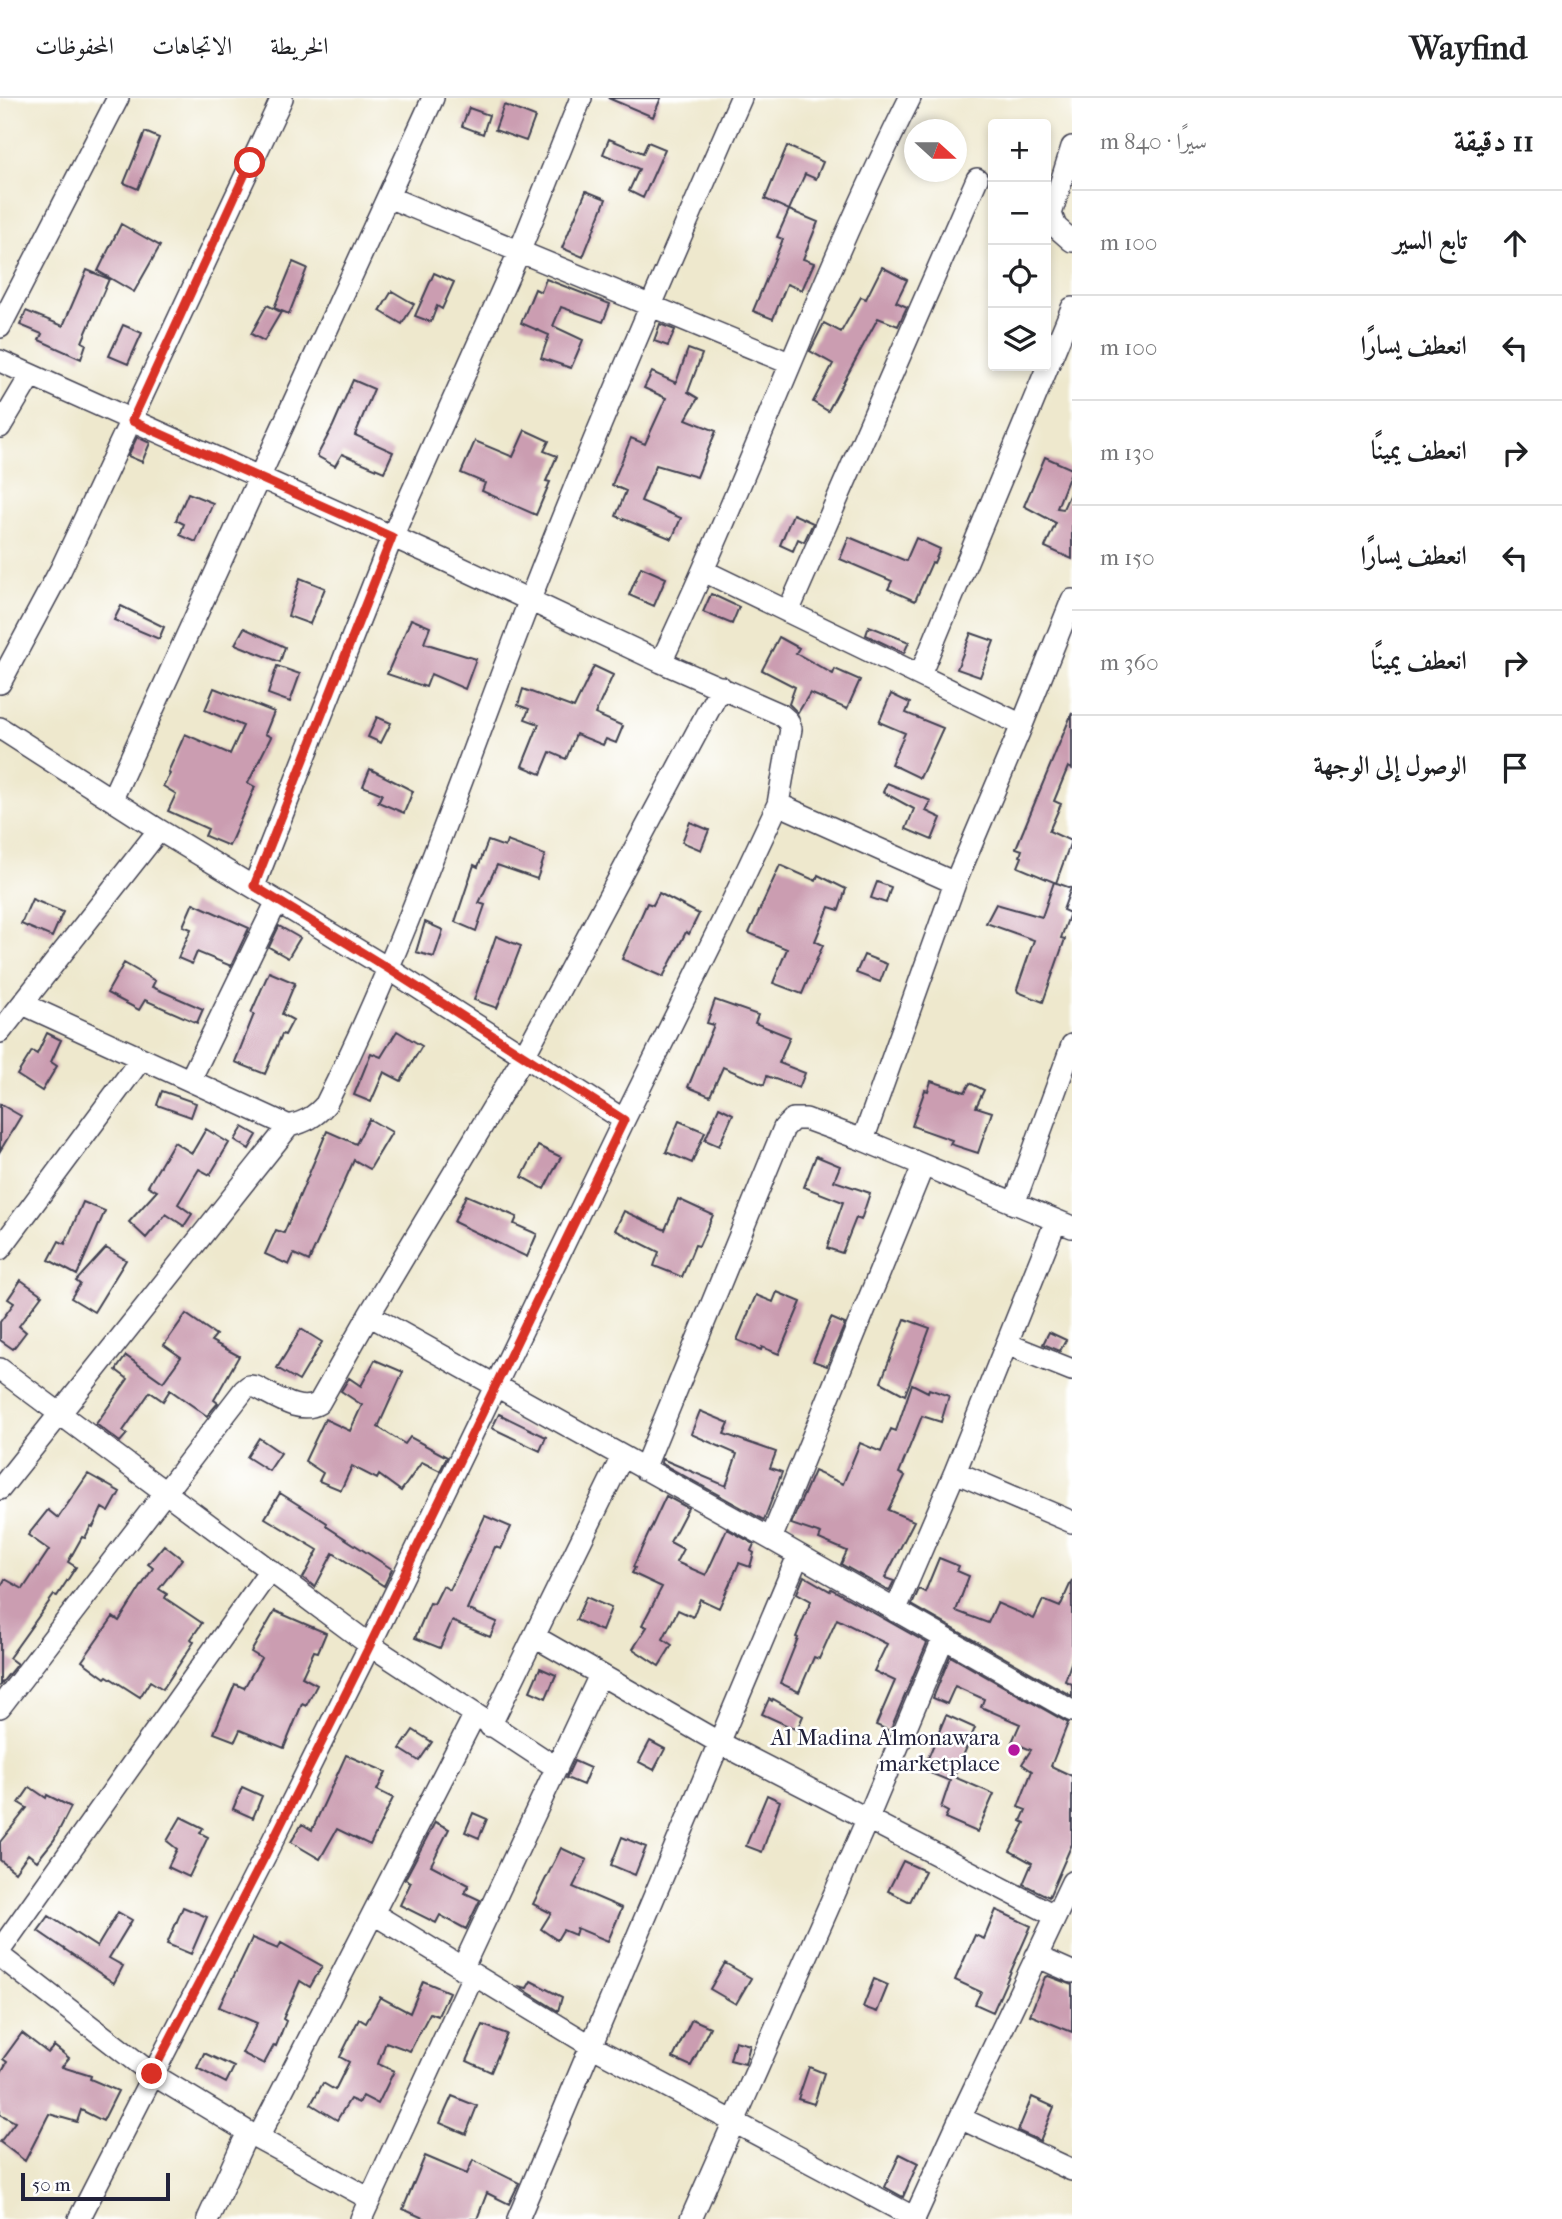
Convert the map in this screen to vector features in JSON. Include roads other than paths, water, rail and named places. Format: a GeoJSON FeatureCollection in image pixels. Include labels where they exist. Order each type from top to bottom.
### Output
{"type":"FeatureCollection","features":[{"type":"Feature","properties":{"kind":"street"},"geometry":{"type":"LineString","coordinates":[[0,327],[118,98]]}},
{"type":"Feature","properties":{"kind":"street"},"geometry":{"type":"LineString","coordinates":[[0,683],[61,569],[282,98]]}},
{"type":"Feature","properties":{"kind":"street"},"geometry":{"type":"LineString","coordinates":[[111,799],[433,98]]}},
{"type":"Feature","properties":{"kind":"street"},"geometry":{"type":"LineString","coordinates":[[254,886],[392,537],[520,250],[581,98]]}},
{"type":"Feature","properties":{"kind":"street"},"geometry":{"type":"LineString","coordinates":[[0,1489],[289,1126],[306,1121],[326,1104],[389,969],[530,600],[651,306],[741,98]]}},
{"type":"Feature","properties":{"kind":"street"},"geometry":{"type":"LineString","coordinates":[[661,662],[704,571],[789,363],[908,99]]}},
{"type":"Feature","properties":{"kind":"street"},"geometry":{"type":"LineString","coordinates":[[1072,147],[1051,214],[1056,227],[1072,241]]}},
{"type":"Feature","properties":{"kind":"street"},"geometry":{"type":"LineString","coordinates":[[788,612],[976,179]]}},
{"type":"Feature","properties":{"kind":"street"},"geometry":{"type":"LineString","coordinates":[[388,197],[789,363]]}},
{"type":"Feature","properties":{"kind":"street"},"geometry":{"type":"LineString","coordinates":[[920,676],[1072,307]]}},
{"type":"Feature","properties":{"kind":"street"},"geometry":{"type":"LineString","coordinates":[[0,362],[780,714],[788,720],[791,729],[778,804],[732,902],[370,1645],[79,2219]]}},
{"type":"Feature","properties":{"kind":"street"},"geometry":{"type":"LineString","coordinates":[[0,427],[30,375]]}},
{"type":"Feature","properties":{"kind":"street"},"geometry":{"type":"LineString","coordinates":[[704,571],[1022,726]]}},
{"type":"Feature","properties":{"kind":"street"},"geometry":{"type":"LineString","coordinates":[[863,1140],[955,883],[1072,600]]}},
{"type":"Feature","properties":{"kind":"street"},"geometry":{"type":"LineString","coordinates":[[0,1707],[249,1386],[301,1408],[311,1408],[319,1403],[524,1056],[721,687]]}},
{"type":"Feature","properties":{"kind":"street"},"geometry":{"type":"LineString","coordinates":[[0,728],[159,830],[389,969],[624,1120]]}},
{"type":"Feature","properties":{"kind":"street"},"geometry":{"type":"LineString","coordinates":[[778,804],[955,883]]}},
{"type":"Feature","properties":{"kind":"street"},"geometry":{"type":"LineString","coordinates":[[0,1032],[159,830]]}},
{"type":"Feature","properties":{"kind":"street"},"geometry":{"type":"LineString","coordinates":[[190,1080],[277,901]]}},
{"type":"Feature","properties":{"kind":"street"},"geometry":{"type":"LineString","coordinates":[[23,1004],[289,1126]]}},
{"type":"Feature","properties":{"kind":"street"},"geometry":{"type":"LineString","coordinates":[[1014,1204],[1072,1045]]}},
{"type":"Feature","properties":{"kind":"street"},"geometry":{"type":"LineString","coordinates":[[0,1249],[141,1059]]}},
{"type":"Feature","properties":{"kind":"street"},"geometry":{"type":"LineString","coordinates":[[644,1469],[784,1128],[793,1119],[806,1119],[863,1140],[1064,1224],[1007,1343],[895,1611]]}},
{"type":"Feature","properties":{"kind":"street"},"geometry":{"type":"LineString","coordinates":[[771,1539],[923,1166]]}},
{"type":"Feature","properties":{"kind":"street"},"geometry":{"type":"LineString","coordinates":[[369,1315],[771,1539],[1072,1711]]}},
{"type":"Feature","properties":{"kind":"street"},"geometry":{"type":"LineString","coordinates":[[1007,1343],[1072,1370]]}},
{"type":"Feature","properties":{"kind":"street"},"geometry":{"type":"LineString","coordinates":[[0,1369],[370,1645],[557,1768]]}},
{"type":"Feature","properties":{"kind":"street"},"geometry":{"type":"LineString","coordinates":[[208,2219],[482,1721],[535,1637],[622,1457]]}},
{"type":"Feature","properties":{"kind":"street"},"geometry":{"type":"LineString","coordinates":[[955,1472],[1072,1522]]}},
{"type":"Feature","properties":{"kind":"street"},"geometry":{"type":"LineString","coordinates":[[518,2219],[593,2047],[718,1742],[798,1556]]}},
{"type":"Feature","properties":{"kind":"street"},"geometry":{"type":"LineString","coordinates":[[0,1950],[270,1570]]}},
{"type":"Feature","properties":{"kind":"street"},"geometry":{"type":"LineString","coordinates":[[535,1637],[718,1742],[1056,1916]]}},
{"type":"Feature","properties":{"kind":"street"},"geometry":{"type":"LineString","coordinates":[[691,2219],[867,1820],[943,1639]]}},
{"type":"Feature","properties":{"kind":"street"},"geometry":{"type":"LineString","coordinates":[[361,2219],[600,1675]]}},
{"type":"Feature","properties":{"kind":"street"},"geometry":{"type":"LineString","coordinates":[[374,1914],[593,2047],[915,2218],[1072,1882]]}},
{"type":"Feature","properties":{"kind":"street"},"geometry":{"type":"LineString","coordinates":[[0,1956],[152,2074],[253,2135],[370,2199]]}},
{"type":"Feature","properties":{"kind":"street"},"geometry":{"type":"LineString","coordinates":[[1037,1956],[1072,1972]]}},
{"type":"Feature","properties":{"kind":"street"},"geometry":{"type":"LineString","coordinates":[[960,2118],[1072,2171]]}},
{"type":"Feature","properties":{"kind":"place","name":"Al Madina Almonawara marketplace"},"geometry":{"type":"Point","coordinates":[1014,1750]}}]}
